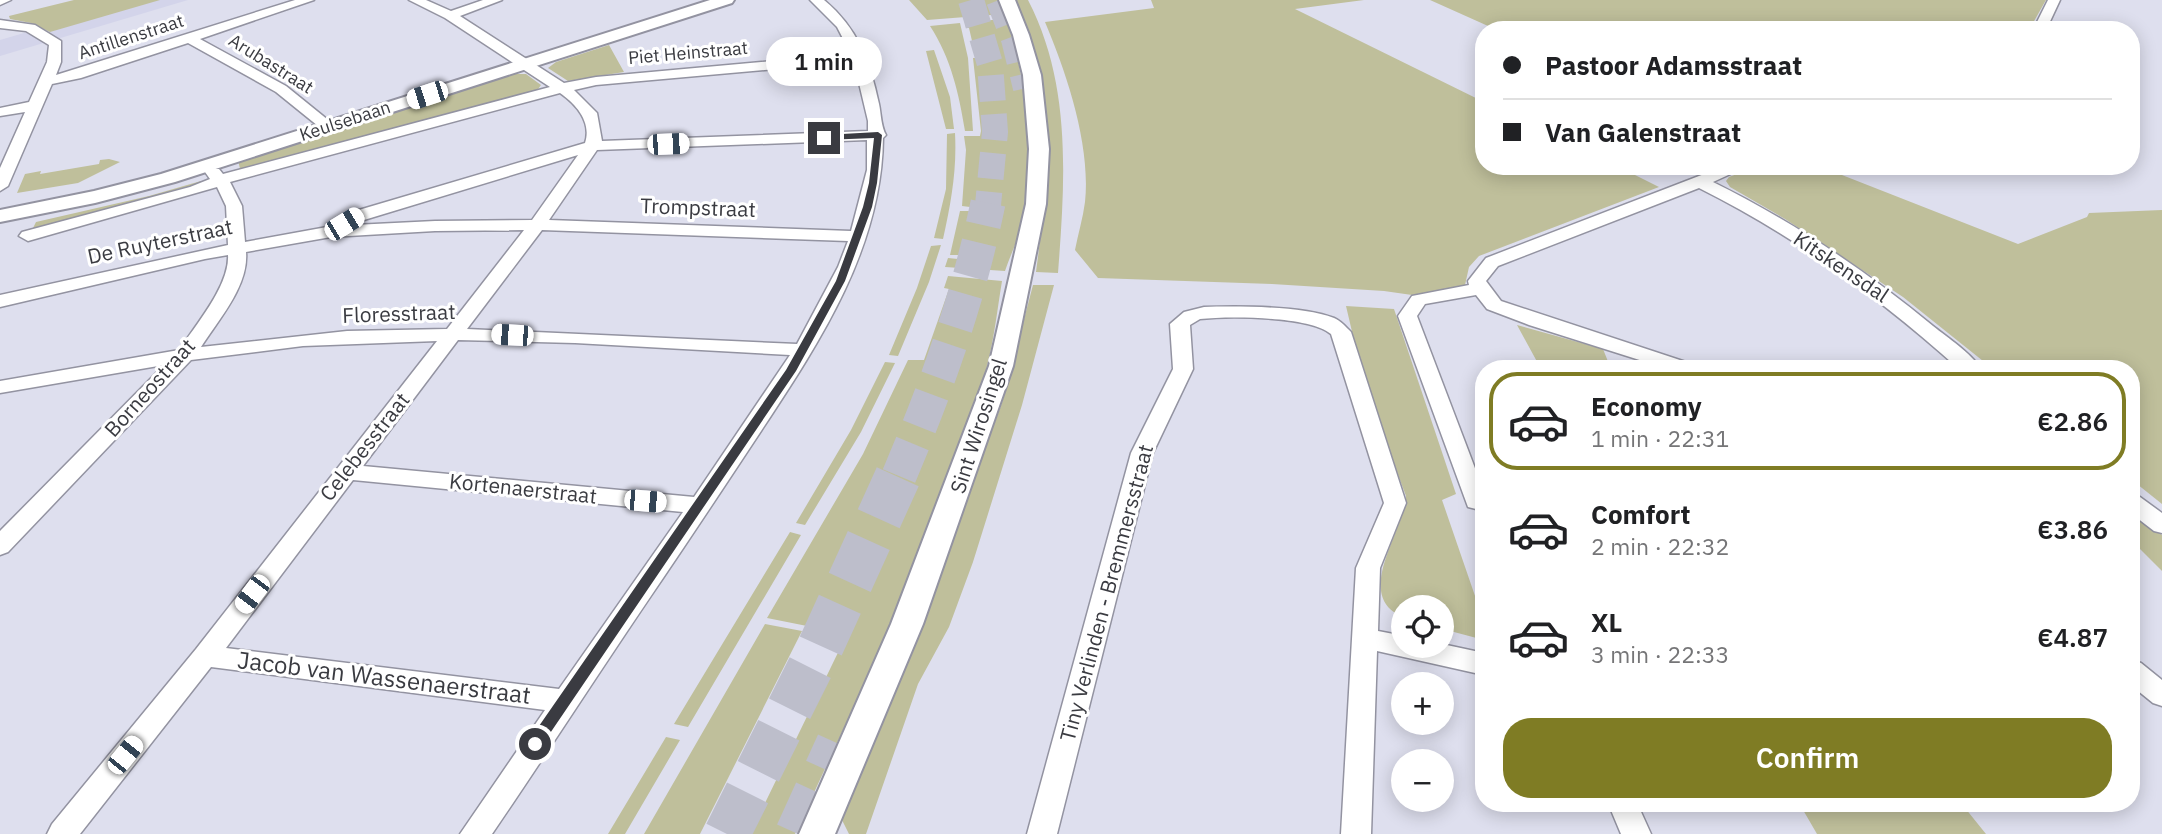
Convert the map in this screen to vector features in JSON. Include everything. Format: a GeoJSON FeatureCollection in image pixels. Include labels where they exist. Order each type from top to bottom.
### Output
{"type":"FeatureCollection","features":[{"type":"Feature","properties":{"kind":"street"},"geometry":{"type":"LineString","coordinates":[[0,1],[5,0]]}},
{"type":"Feature","properties":{"kind":"street","name":"Antillenstraat"},"geometry":{"type":"LineString","coordinates":[[45,81],[76,75],[308,0]]}},
{"type":"Feature","properties":{"kind":"street"},"geometry":{"type":"LineString","coordinates":[[415,0],[450,15],[563,88],[590,113],[595,138],[592,146]]}},
{"type":"Feature","properties":{"kind":"street"},"geometry":{"type":"LineString","coordinates":[[450,15],[496,0]]}},
{"type":"Feature","properties":{"kind":"street","name":"Keulsebaan"},"geometry":{"type":"LineString","coordinates":[[0,216],[95,197],[207,166],[726,0]]}},
{"type":"Feature","properties":{"kind":"street"},"geometry":{"type":"LineString","coordinates":[[475,834],[563,701],[700,506],[803,350],[841,281],[873,183],[878,135],[871,90],[856,44],[844,26],[816,0]]}},
{"type":"Feature","properties":{"kind":"street","name":"Sint Wirosingel"},"geometry":{"type":"LineString","coordinates":[[817,834],[907,624],[1001,366],[1035,204],[1039,149],[1032,75],[1021,35],[1007,0]]}},
{"type":"Feature","properties":{"kind":"street"},"geometry":{"type":"LineString","coordinates":[[2044,21],[2054,0]]}},
{"type":"Feature","properties":{"kind":"street"},"geometry":{"type":"LineString","coordinates":[[0,24],[27,26],[56,44],[54,62],[0,186]]}},
{"type":"Feature","properties":{"kind":"street","name":"Arubastraat"},"geometry":{"type":"LineString","coordinates":[[190,39],[281,89],[328,127]]}},
{"type":"Feature","properties":{"kind":"street","name":"Piet Heinstraat"},"geometry":{"type":"LineString","coordinates":[[563,88],[621,79],[859,57]]}},
{"type":"Feature","properties":{"kind":"street","name":"Keulsebaan"},"geometry":{"type":"LineString","coordinates":[[28,236],[563,88]]}},
{"type":"Feature","properties":{"kind":"street"},"geometry":{"type":"LineString","coordinates":[[0,112],[34,106]]}},
{"type":"Feature","properties":{"kind":"street","name":"De Ruyterstraat"},"geometry":{"type":"LineString","coordinates":[[331,232],[358,216],[592,146],[878,135]]}},
{"type":"Feature","properties":{"kind":"street","name":"Celebesstraat"},"geometry":{"type":"LineString","coordinates":[[62,834],[205,656],[537,225],[592,146]]}},
{"type":"Feature","properties":{"kind":"street","name":"Borneostraat"},"geometry":{"type":"LineString","coordinates":[[0,546],[186,354],[224,297],[238,265],[234,206],[221,181],[207,166]]}},
{"type":"Feature","properties":{"kind":"street"},"geometry":{"type":"LineString","coordinates":[[1660,360],[1536,321],[1494,304],[1480,289],[1477,281],[1492,262],[1715,175]]}},
{"type":"Feature","properties":{"kind":"street","name":"Kitskensdal"},"geometry":{"type":"LineString","coordinates":[[1698,181],[1736,199],[1883,293],[1961,360]]}},
{"type":"Feature","properties":{"kind":"street","name":"De Ruyterstraat"},"geometry":{"type":"LineString","coordinates":[[0,301],[238,248],[331,232],[435,226],[537,225]]}},
{"type":"Feature","properties":{"kind":"street","name":"Trompstraat"},"geometry":{"type":"LineString","coordinates":[[537,225],[857,236]]}},
{"type":"Feature","properties":{"kind":"street"},"geometry":{"type":"LineString","coordinates":[[1475,498],[1407,316],[1419,300],[1480,289]]}},
{"type":"Feature","properties":{"kind":"street","name":"Tiny Verlinden - Bremmersstraat"},"geometry":{"type":"LineString","coordinates":[[1042,834],[1142,453],[1183,369],[1179,331],[1180,324],[1186,318],[1208,313],[1310,319],[1328,323],[1344,336],[1395,503],[1368,568],[1365,638]]}},
{"type":"Feature","properties":{"kind":"street","name":"Floresstraat"},"geometry":{"type":"LineString","coordinates":[[0,387],[186,354],[345,337],[498,334],[803,350]]}},
{"type":"Feature","properties":{"kind":"street","name":"Kortenaerstraat"},"geometry":{"type":"LineString","coordinates":[[346,472],[700,506]]}},
{"type":"Feature","properties":{"kind":"street"},"geometry":{"type":"LineString","coordinates":[[2140,509],[2162,525]]}},
{"type":"Feature","properties":{"kind":"street"},"geometry":{"type":"LineString","coordinates":[[1356,834],[1365,638],[1475,662]]}},
{"type":"Feature","properties":{"kind":"street","name":"Jacob van Wassenaerstraat"},"geometry":{"type":"LineString","coordinates":[[205,656],[563,701]]}},
{"type":"Feature","properties":{"kind":"street"},"geometry":{"type":"LineString","coordinates":[[2140,677],[2162,695]]}},
{"type":"Feature","properties":{"kind":"street"},"geometry":{"type":"LineString","coordinates":[[1626,812],[1636,834]]}},
{"type":"Feature","properties":{"kind":"shaded area"},"geometry":{"type":"Polygon","coordinates":[[[137,0],[188,0],[0,56],[0,40],[137,0]]]}},
{"type":"Feature","properties":{"kind":"green space"},"geometry":{"type":"Polygon","coordinates":[[[74,0],[160,0],[50,32],[31,23],[10,19],[9,16],[74,0]]]}},
{"type":"Feature","properties":{"kind":"green space"},"geometry":{"type":"Polygon","coordinates":[[[909,0],[997,0],[1004,14],[927,20],[909,0]]]}},
{"type":"Feature","properties":{"kind":"green space"},"geometry":{"type":"Polygon","coordinates":[[[1014,0],[1028,0],[1042,32],[1059,99],[1063,169],[1058,273],[1036,272],[1046,168],[1044,99],[1028,32],[1014,0]]]}},
{"type":"Feature","properties":{"kind":"green space"},"geometry":{"type":"Polygon","coordinates":[[[1151,0],[1364,0],[1295,9],[1475,98],[1475,175],[1635,175],[1659,187],[1479,256],[1469,267],[1465,285],[1412,295],[1272,284],[1098,278],[1075,250],[1085,202],[1086,180],[1081,134],[1069,87],[1045,22],[1154,8],[1151,0]]]}},
{"type":"Feature","properties":{"kind":"green space"},"geometry":{"type":"Polygon","coordinates":[[[1430,0],[2046,0],[2034,21],[1477,21],[1430,0]]]}},
{"type":"Feature","properties":{"kind":"green space"},"geometry":{"type":"Polygon","coordinates":[[[1006,19],[1020,70],[1027,121],[1027,173],[1020,231],[1005,271],[945,267],[948,258],[958,259],[958,255],[950,255],[960,211],[969,211],[970,207],[962,206],[966,150],[964,136],[980,136],[981,131],[973,58],[976,58],[965,22],[1006,19]]]}},
{"type":"Feature","properties":{"kind":"green space"},"geometry":{"type":"Polygon","coordinates":[[[960,23],[968,58],[973,131],[965,131],[953,77],[930,26],[960,23]]]}},
{"type":"Feature","properties":{"kind":"green space"},"geometry":{"type":"Polygon","coordinates":[[[609,45],[624,72],[568,81],[548,68],[556,62],[609,45]]]}},
{"type":"Feature","properties":{"kind":"green space"},"geometry":{"type":"Polygon","coordinates":[[[934,50],[950,97],[954,129],[946,129],[926,51],[934,50]]]}},
{"type":"Feature","properties":{"kind":"green space"},"geometry":{"type":"Polygon","coordinates":[[[506,74],[526,74],[541,85],[536,92],[240,169],[238,160],[506,74]]]}},
{"type":"Feature","properties":{"kind":"green space"},"geometry":{"type":"Polygon","coordinates":[[[955,133],[949,212],[943,239],[934,238],[946,189],[947,134],[955,133]]]}},
{"type":"Feature","properties":{"kind":"green space"},"geometry":{"type":"Polygon","coordinates":[[[100,160],[120,162],[78,183],[17,193],[25,174],[99,164],[100,160]]]}},
{"type":"Feature","properties":{"kind":"green space"},"geometry":{"type":"Polygon","coordinates":[[[1842,175],[2018,244],[2087,217],[2089,213],[2162,210],[2162,504],[2140,486],[2140,360],[1982,360],[1903,297],[1785,219],[1730,187],[1726,181],[1729,177],[1842,175]]]}},
{"type":"Feature","properties":{"kind":"green space"},"geometry":{"type":"Polygon","coordinates":[[[201,181],[202,184],[31,232],[36,222],[201,181]]]}},
{"type":"Feature","properties":{"kind":"green space"},"geometry":{"type":"Polygon","coordinates":[[[941,245],[929,282],[898,356],[889,355],[931,246],[941,245]]]}},
{"type":"Feature","properties":{"kind":"green space"},"geometry":{"type":"Polygon","coordinates":[[[948,276],[1002,281],[989,359],[967,430],[899,605],[795,834],[750,834],[847,634],[767,618],[863,454],[908,360],[924,360],[949,289],[944,288],[948,276]]]}},
{"type":"Feature","properties":{"kind":"green space"},"geometry":{"type":"Polygon","coordinates":[[[1033,285],[1054,285],[1022,405],[973,562],[949,627],[918,684],[866,834],[849,834],[841,818],[928,605],[1002,403],[1033,285]]]}},
{"type":"Feature","properties":{"kind":"green space"},"geometry":{"type":"Polygon","coordinates":[[[1346,306],[1394,309],[1456,494],[1442,500],[1475,596],[1475,638],[1454,632],[1454,595],[1391,595],[1391,609],[1388,607],[1382,594],[1381,579],[1406,496],[1365,387],[1346,306]]]}},
{"type":"Feature","properties":{"kind":"green space"},"geometry":{"type":"Polygon","coordinates":[[[1517,325],[1603,349],[1607,360],[1536,360],[1517,325]]]}},
{"type":"Feature","properties":{"kind":"green space"},"geometry":{"type":"Polygon","coordinates":[[[885,362],[895,363],[861,432],[805,525],[796,523],[851,430],[885,362]]]}},
{"type":"Feature","properties":{"kind":"green space"},"geometry":{"type":"Polygon","coordinates":[[[2140,518],[2162,535],[2162,571],[2140,549],[2140,518]]]}},
{"type":"Feature","properties":{"kind":"green space"},"geometry":{"type":"Polygon","coordinates":[[[790,532],[801,535],[688,727],[674,724],[790,532]]]}},
{"type":"Feature","properties":{"kind":"green space"},"geometry":{"type":"Polygon","coordinates":[[[765,624],[802,631],[700,834],[644,834],[765,624]]]}},
{"type":"Feature","properties":{"kind":"green space"},"geometry":{"type":"Polygon","coordinates":[[[666,737],[680,740],[625,834],[608,834],[666,737]]]}},
{"type":"Feature","properties":{"kind":"green space"},"geometry":{"type":"Polygon","coordinates":[[[1804,812],[1968,812],[1986,834],[1817,834],[1804,812]]]}},
{"type":"Feature","properties":{"kind":"tunnel"},"geometry":{"type":"LineString","coordinates":[[971,0],[990,64],[995,132],[988,205]]}},
{"type":"Feature","properties":{"kind":"tunnel"},"geometry":{"type":"LineString","coordinates":[[999,0],[1014,39],[1026,88]]}},
{"type":"Feature","properties":{"kind":"tunnel"},"geometry":{"type":"LineString","coordinates":[[899,476],[950,342],[971,274],[988,203]]}},
{"type":"Feature","properties":{"kind":"tunnel"},"geometry":{"type":"LineString","coordinates":[[727,834],[819,650],[899,474]]}},
{"type":"Feature","properties":{"kind":"tunnel"},"geometry":{"type":"LineString","coordinates":[[798,834],[839,744]]}},
{"type":"Feature","properties":{"kind":"route"},"geometry":{"type":"LineString","coordinates":[[535,744],[791,371],[841,281],[867,207],[873,183],[878,135],[824,138]]}}]}
